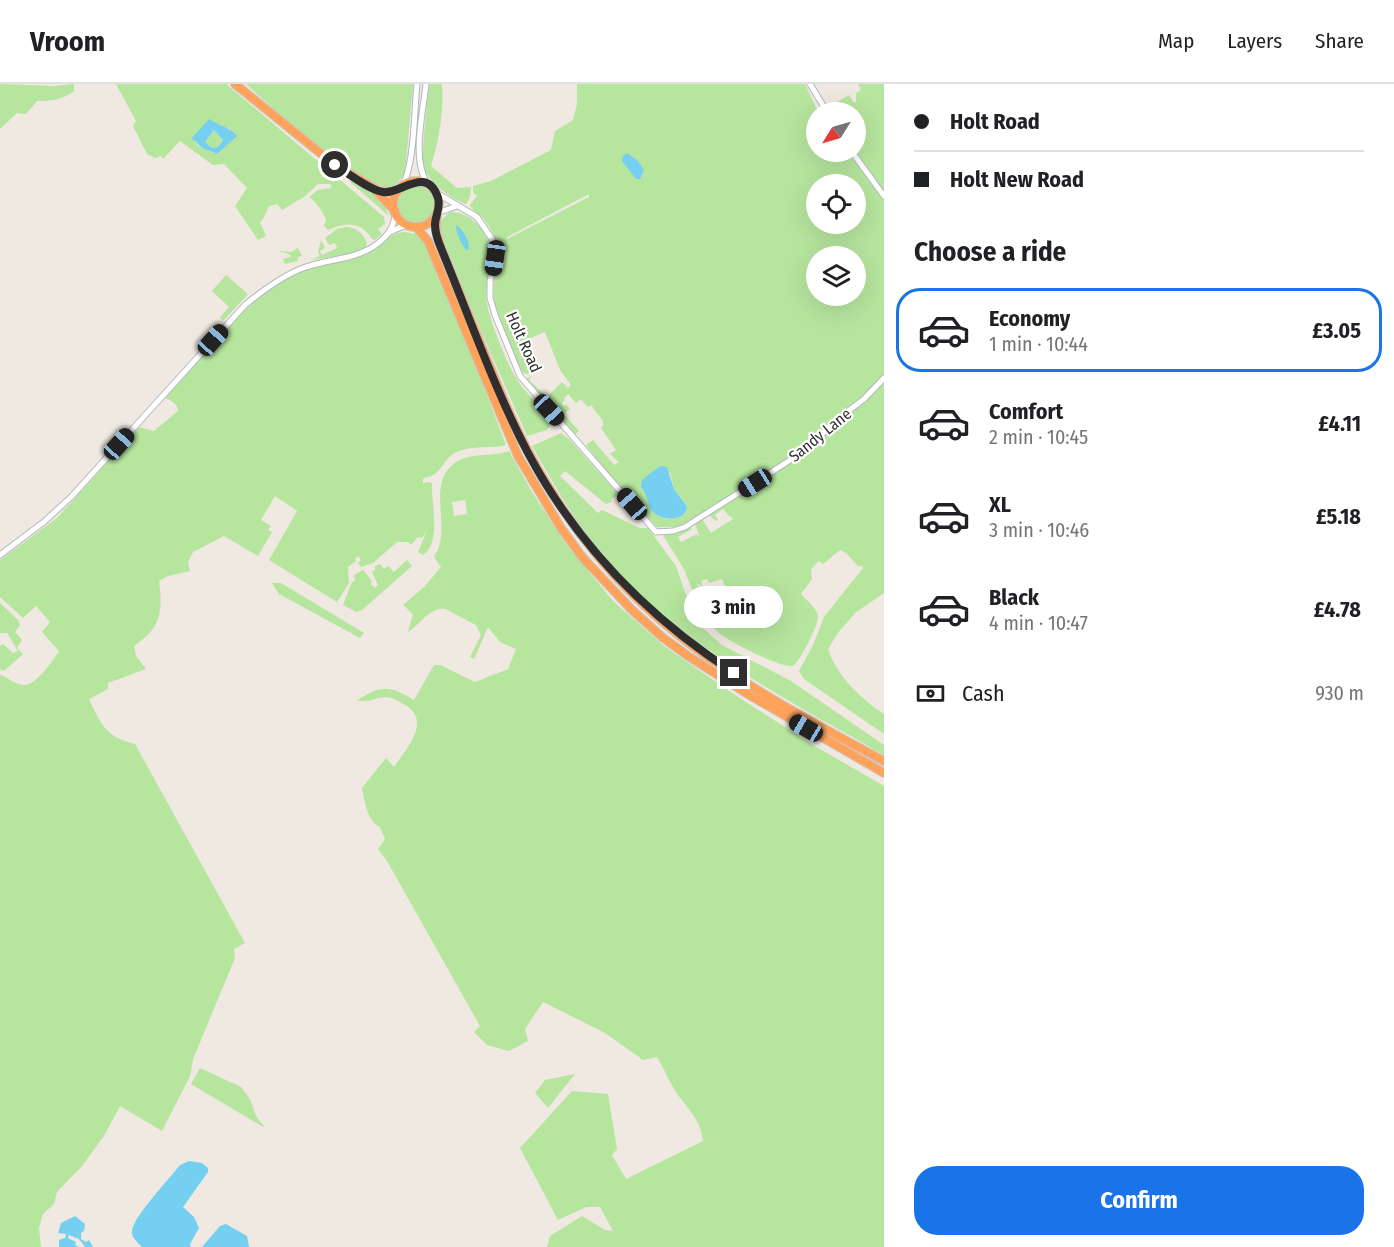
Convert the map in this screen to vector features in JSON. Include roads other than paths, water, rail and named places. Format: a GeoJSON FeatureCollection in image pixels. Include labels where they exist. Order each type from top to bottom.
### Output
{"type":"FeatureCollection","features":[{"type":"Feature","properties":{"kind":"highway"},"geometry":{"type":"LineString","coordinates":[[235,84],[327,160],[372,188],[403,223],[412,226],[428,241],[518,456],[561,528],[583,558],[632,610],[662,637],[688,656],[746,693],[884,773]]}},
{"type":"Feature","properties":{"kind":"highway"},"geometry":{"type":"LineString","coordinates":[[372,188],[386,192],[416,182],[428,185],[435,192],[439,204],[436,231],[441,248],[518,432],[557,500],[602,562],[659,618],[718,663],[804,717],[884,761]]}},
{"type":"Feature","properties":{"kind":"highway"},"geometry":{"type":"LineString","coordinates":[[395,212],[394,202],[400,188]]}},
{"type":"Feature","properties":{"kind":"highway"},"geometry":{"type":"LineString","coordinates":[[412,226],[428,224],[437,214]]}},
{"type":"Feature","properties":{"kind":"street"},"geometry":{"type":"LineString","coordinates":[[400,188],[408,175],[417,84]]}},
{"type":"Feature","properties":{"kind":"street"},"geometry":{"type":"LineString","coordinates":[[426,84],[419,157],[421,171],[428,185]]}},
{"type":"Feature","properties":{"kind":"street"},"geometry":{"type":"LineString","coordinates":[[810,84],[821,102]]}},
{"type":"Feature","properties":{"kind":"street"},"geometry":{"type":"LineString","coordinates":[[859,162],[884,196]]}},
{"type":"Feature","properties":{"kind":"street","name":"Holt Road"},"geometry":{"type":"LineString","coordinates":[[435,192],[477,217],[492,239],[495,258],[490,282],[490,298],[520,376],[656,532]]}},
{"type":"Feature","properties":{"kind":"street"},"geometry":{"type":"LineString","coordinates":[[437,214],[457,206]]}},
{"type":"Feature","properties":{"kind":"street"},"geometry":{"type":"LineString","coordinates":[[0,555],[72,496],[245,305],[275,283],[301,268],[320,262],[347,258],[365,252],[378,244],[388,233],[394,221],[395,212]]}},
{"type":"Feature","properties":{"kind":"street"},"geometry":{"type":"LineString","coordinates":[[388,233],[397,228],[412,226]]}},
{"type":"Feature","properties":{"kind":"street","name":"Sandy Lane"},"geometry":{"type":"LineString","coordinates":[[656,532],[673,531],[685,527],[806,450],[835,422],[864,399],[884,378]]}},
{"type":"Feature","properties":{"kind":"water"},"geometry":{"type":"Polygon","coordinates":[[[209,119],[237,136],[217,154],[191,139],[209,119]],[[214,130],[205,142],[212,148],[218,147],[223,140],[214,130]]]}},
{"type":"Feature","properties":{"kind":"water"},"geometry":{"type":"Polygon","coordinates":[[[627,153],[638,161],[644,170],[640,179],[636,179],[622,161],[623,156],[627,153]]]}},
{"type":"Feature","properties":{"kind":"water"},"geometry":{"type":"Polygon","coordinates":[[[456,225],[466,236],[469,249],[466,250],[462,244],[456,225]]]}},
{"type":"Feature","properties":{"kind":"water"},"geometry":{"type":"Polygon","coordinates":[[[660,466],[667,467],[674,489],[687,506],[686,511],[679,517],[662,517],[653,512],[641,487],[642,480],[660,466]]]}},
{"type":"Feature","properties":{"kind":"water"},"geometry":{"type":"Polygon","coordinates":[[[189,1161],[202,1163],[208,1168],[208,1172],[183,1207],[194,1217],[199,1228],[190,1244],[191,1247],[142,1247],[133,1235],[134,1225],[145,1207],[180,1165],[189,1161]]]}},
{"type":"Feature","properties":{"kind":"water"},"geometry":{"type":"Polygon","coordinates":[[[75,1216],[85,1224],[81,1239],[86,1242],[89,1240],[93,1247],[85,1247],[79,1239],[69,1235],[68,1238],[76,1242],[75,1245],[79,1247],[59,1247],[59,1240],[65,1238],[66,1234],[58,1233],[61,1223],[75,1216]]]}},
{"type":"Feature","properties":{"kind":"water"},"geometry":{"type":"Polygon","coordinates":[[[226,1224],[247,1236],[249,1247],[202,1247],[220,1226],[226,1224]]]}}]}
